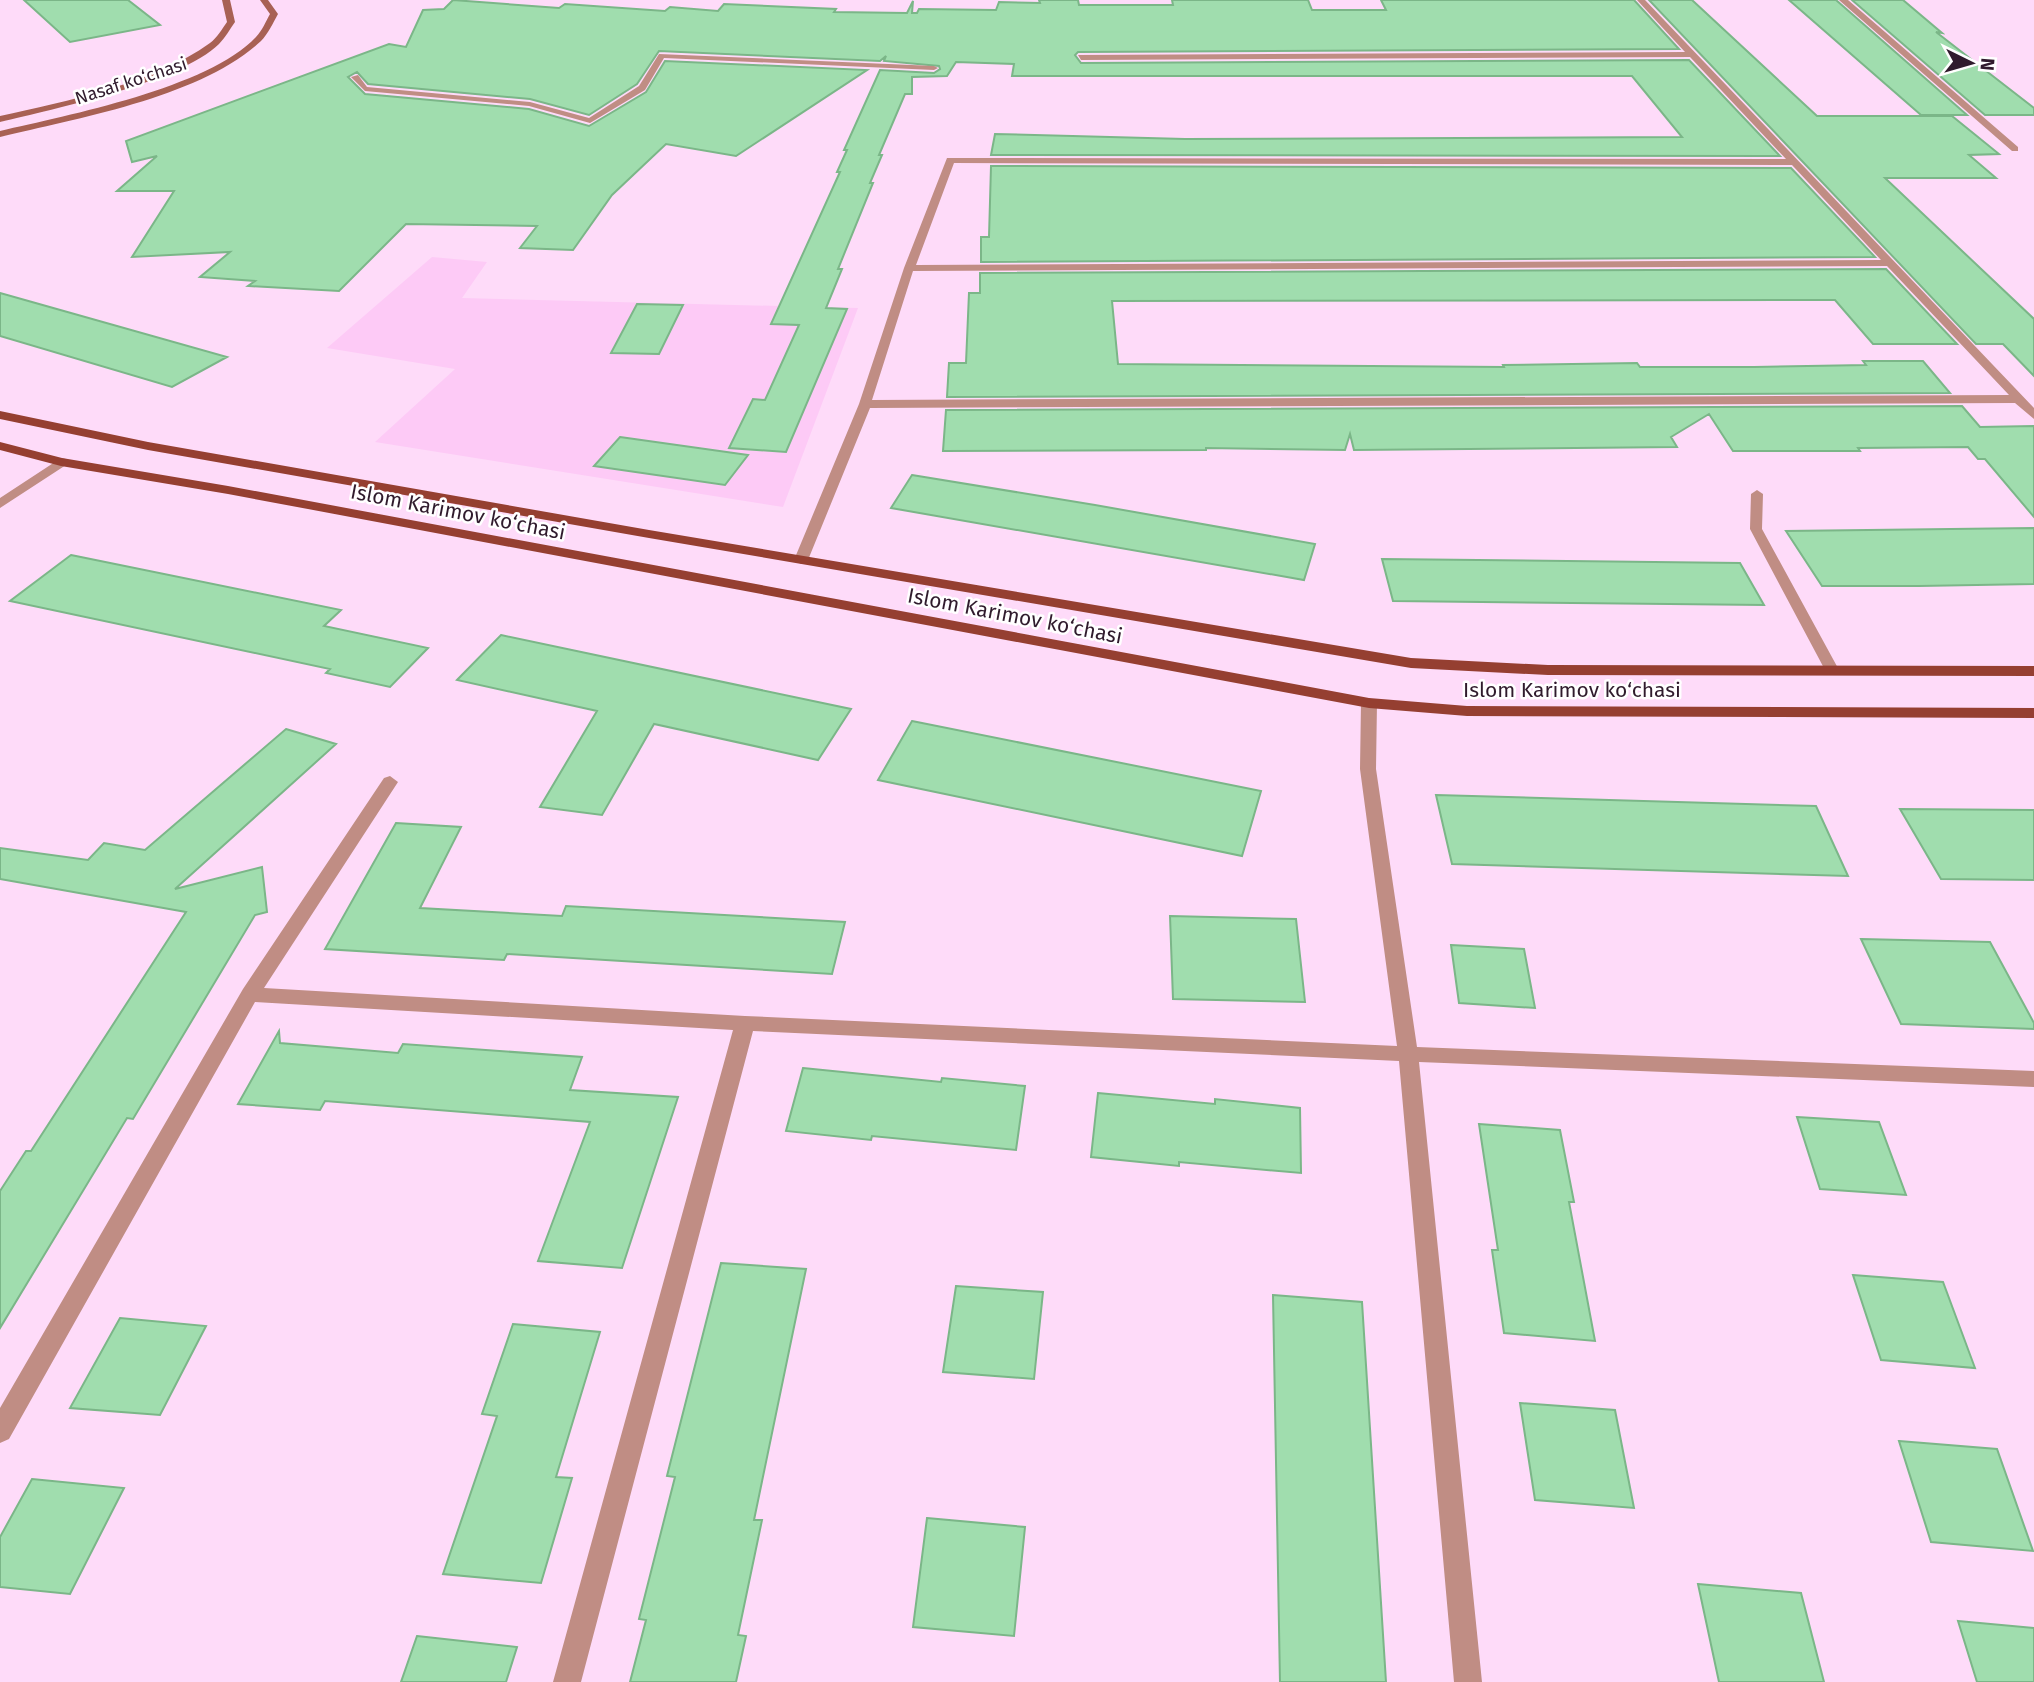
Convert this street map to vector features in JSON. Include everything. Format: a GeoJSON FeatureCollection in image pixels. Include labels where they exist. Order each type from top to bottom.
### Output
{"type":"FeatureCollection","features":[{"type":"Feature","properties":{"kind":"main road","name":"Nasaf ko‘chasi"},"geometry":{"type":"LineString","coordinates":[[0,119],[139,82],[191,59],[227,32],[233,19],[231,7],[226,0]]}},
{"type":"Feature","properties":{"kind":"main road","name":"Nasaf ko‘chasi"},"geometry":{"type":"LineString","coordinates":[[0,134],[147,96],[213,70],[254,45],[266,33],[274,14],[264,0]]}},
{"type":"Feature","properties":{"kind":"main road","name":"Islom Karimov ko‘chasi"},"geometry":{"type":"LineString","coordinates":[[0,415],[81,434],[1411,663],[1548,670],[2034,671]]}},
{"type":"Feature","properties":{"kind":"main road","name":"Islom Karimov ko‘chasi"},"geometry":{"type":"LineString","coordinates":[[0,446],[61,462],[228,490],[1369,704],[1467,711],[2034,713]]}},
{"type":"Feature","properties":{"kind":"street"},"geometry":{"type":"LineString","coordinates":[[1641,0],[2034,415]]}},
{"type":"Feature","properties":{"kind":"street"},"geometry":{"type":"LineString","coordinates":[[1843,0],[2015,149]]}},
{"type":"Feature","properties":{"kind":"street"},"geometry":{"type":"LineString","coordinates":[[1081,57],[1690,54]]}},
{"type":"Feature","properties":{"kind":"street"},"geometry":{"type":"LineString","coordinates":[[801,560],[865,404],[909,268],[950,160],[1796,162]]}},
{"type":"Feature","properties":{"kind":"street"},"geometry":{"type":"LineString","coordinates":[[909,268],[1889,263]]}},
{"type":"Feature","properties":{"kind":"street"},"geometry":{"type":"LineString","coordinates":[[865,404],[2017,399]]}},
{"type":"Feature","properties":{"kind":"street"},"geometry":{"type":"LineString","coordinates":[[0,504],[61,462]]}},
{"type":"Feature","properties":{"kind":"street"},"geometry":{"type":"LineString","coordinates":[[1369,704],[1368,769],[1408,1054],[1468,1682]]}},
{"type":"Feature","properties":{"kind":"street"},"geometry":{"type":"LineString","coordinates":[[0,1431],[250,994],[390,782]]}},
{"type":"Feature","properties":{"kind":"street"},"geometry":{"type":"LineString","coordinates":[[250,994],[745,1023],[1408,1054],[2034,1079]]}},
{"type":"Feature","properties":{"kind":"street"},"geometry":{"type":"LineString","coordinates":[[567,1682],[745,1023]]}},
{"type":"Feature","properties":{"kind":"lane"},"geometry":{"type":"LineString","coordinates":[[355,77],[365,89],[530,104],[590,121],[642,88],[662,56],[934,68]]}},
{"type":"Feature","properties":{"kind":"lane"},"geometry":{"type":"LineString","coordinates":[[1757,494],[1756,529],[1832,670]]}},
{"type":"Feature","properties":{"kind":"shaded area"},"geometry":{"type":"Polygon","coordinates":[[[432,257],[487,262],[462,298],[858,308],[783,507],[375,442],[455,369],[327,348],[432,257]]]}},
{"type":"Feature","properties":{"kind":"building"},"geometry":{"type":"Polygon","coordinates":[[[24,0],[128,0],[160,25],[70,42],[24,0]]]}},
{"type":"Feature","properties":{"kind":"building"},"geometry":{"type":"Polygon","coordinates":[[[453,0],[559,8],[565,4],[665,11],[670,7],[718,11],[724,4],[836,9],[834,12],[907,13],[913,1],[912,13],[917,13],[919,9],[996,10],[999,2],[1040,3],[1039,0],[1078,0],[1079,5],[1173,5],[1172,0],[1308,0],[1312,10],[1386,10],[1381,0],[1634,0],[1679,49],[1078,52],[1075,55],[1081,63],[1689,60],[1780,156],[991,155],[995,134],[1185,139],[1682,137],[1632,76],[1012,76],[1014,64],[956,62],[947,76],[912,77],[912,94],[905,94],[879,155],[882,155],[870,183],[873,183],[838,269],[842,269],[826,308],[847,309],[786,452],[729,448],[753,399],[765,400],[799,325],[771,324],[840,172],[837,172],[847,150],[844,150],[880,70],[934,73],[940,69],[939,66],[884,61],[886,56],[880,61],[659,51],[637,84],[589,115],[530,99],[368,84],[357,72],[348,77],[365,94],[529,109],[589,126],[646,92],[665,61],[867,70],[736,156],[666,144],[612,195],[573,250],[520,248],[537,226],[406,224],[339,291],[248,286],[255,281],[200,277],[230,252],[132,257],[174,191],[117,191],[157,156],[132,162],[126,141],[389,44],[406,47],[423,10],[444,9],[453,0]]]}},
{"type":"Feature","properties":{"kind":"building"},"geometry":{"type":"Polygon","coordinates":[[[1649,0],[1692,0],[1817,116],[1952,116],[1999,154],[1969,155],[1996,178],[1885,178],[2034,319],[2034,376],[2003,344],[1976,344],[1649,0]]]}},
{"type":"Feature","properties":{"kind":"building"},"geometry":{"type":"Polygon","coordinates":[[[1789,0],[1836,0],[1967,115],[1921,115],[1789,0]]]}},
{"type":"Feature","properties":{"kind":"building"},"geometry":{"type":"Polygon","coordinates":[[[1852,0],[1903,0],[1942,33],[1936,32],[2034,108],[2034,115],[1985,115],[1852,0]]]}},
{"type":"Feature","properties":{"kind":"building"},"geometry":{"type":"Polygon","coordinates":[[[991,166],[1791,168],[1875,257],[981,262],[981,237],[989,237],[991,166]]]}},
{"type":"Feature","properties":{"kind":"building"},"geometry":{"type":"Polygon","coordinates":[[[1886,269],[1957,344],[1873,344],[1835,300],[1112,301],[1118,364],[1504,367],[1503,365],[1637,363],[1640,367],[1754,367],[1866,365],[1863,361],[1923,361],[1950,393],[947,397],[949,363],[966,363],[969,293],[980,293],[980,273],[1886,269]]]}},
{"type":"Feature","properties":{"kind":"building"},"geometry":{"type":"Polygon","coordinates":[[[0,293],[227,357],[172,387],[0,336],[0,293]]]}},
{"type":"Feature","properties":{"kind":"building"},"geometry":{"type":"Polygon","coordinates":[[[637,304],[683,305],[659,354],[611,353],[637,304]]]}},
{"type":"Feature","properties":{"kind":"building"},"geometry":{"type":"Polygon","coordinates":[[[1962,406],[1980,427],[2034,426],[2034,517],[1985,459],[1978,459],[1968,447],[1858,448],[1860,451],[1733,451],[1709,414],[1671,437],[1677,447],[1354,450],[1350,434],[1345,450],[1206,448],[943,451],[946,410],[1962,406]]]}},
{"type":"Feature","properties":{"kind":"building"},"geometry":{"type":"Polygon","coordinates":[[[620,437],[748,455],[725,485],[594,466],[620,437]]]}},
{"type":"Feature","properties":{"kind":"building"},"geometry":{"type":"Polygon","coordinates":[[[912,475],[1315,544],[1304,580],[891,508],[912,475]]]}},
{"type":"Feature","properties":{"kind":"building"},"geometry":{"type":"Polygon","coordinates":[[[2034,528],[2034,584],[1919,586],[1822,586],[1786,531],[2034,528]]]}},
{"type":"Feature","properties":{"kind":"building"},"geometry":{"type":"Polygon","coordinates":[[[71,555],[341,610],[324,626],[428,648],[390,687],[326,673],[330,669],[10,601],[71,555]]]}},
{"type":"Feature","properties":{"kind":"building"},"geometry":{"type":"Polygon","coordinates":[[[1382,559],[1740,563],[1764,605],[1393,601],[1382,559]]]}},
{"type":"Feature","properties":{"kind":"building"},"geometry":{"type":"Polygon","coordinates":[[[501,635],[851,709],[818,760],[654,724],[602,815],[540,807],[597,711],[457,680],[501,635]]]}},
{"type":"Feature","properties":{"kind":"building"},"geometry":{"type":"Polygon","coordinates":[[[912,721],[1261,791],[1242,856],[878,780],[912,721]]]}},
{"type":"Feature","properties":{"kind":"building"},"geometry":{"type":"Polygon","coordinates":[[[286,729],[336,744],[175,889],[262,867],[267,912],[255,915],[133,1119],[127,1118],[0,1328],[0,1191],[26,1151],[31,1151],[186,912],[0,879],[0,848],[88,860],[104,843],[145,850],[286,729]]]}},
{"type":"Feature","properties":{"kind":"building"},"geometry":{"type":"Polygon","coordinates":[[[1436,795],[1816,806],[1848,876],[1452,864],[1436,795]]]}},
{"type":"Feature","properties":{"kind":"building"},"geometry":{"type":"Polygon","coordinates":[[[1900,809],[2034,810],[2034,880],[1941,879],[1900,809]]]}},
{"type":"Feature","properties":{"kind":"building"},"geometry":{"type":"Polygon","coordinates":[[[396,823],[461,827],[420,908],[562,916],[566,906],[845,922],[832,974],[507,954],[504,960],[325,949],[396,823]]]}},
{"type":"Feature","properties":{"kind":"building"},"geometry":{"type":"Polygon","coordinates":[[[1170,916],[1296,919],[1305,1002],[1173,999],[1170,916]]]}},
{"type":"Feature","properties":{"kind":"building"},"geometry":{"type":"Polygon","coordinates":[[[1861,939],[1990,942],[2034,1023],[2034,1029],[1901,1024],[1861,939]]]}},
{"type":"Feature","properties":{"kind":"building"},"geometry":{"type":"Polygon","coordinates":[[[1451,945],[1524,949],[1535,1008],[1459,1003],[1451,945]]]}},
{"type":"Feature","properties":{"kind":"building"},"geometry":{"type":"Polygon","coordinates":[[[279,1031],[280,1043],[398,1053],[403,1044],[582,1057],[570,1090],[678,1097],[622,1268],[538,1261],[590,1122],[325,1101],[320,1110],[238,1104],[279,1031]]]}},
{"type":"Feature","properties":{"kind":"building"},"geometry":{"type":"Polygon","coordinates":[[[803,1068],[941,1082],[942,1078],[1025,1086],[1016,1150],[786,1131],[803,1068]]]}},
{"type":"Feature","properties":{"kind":"building"},"geometry":{"type":"Polygon","coordinates":[[[1098,1093],[1215,1104],[1215,1099],[1300,1108],[1301,1173],[1179,1162],[1179,1166],[1091,1157],[1098,1093]]]}},
{"type":"Feature","properties":{"kind":"building"},"geometry":{"type":"Polygon","coordinates":[[[1797,1117],[1879,1122],[1906,1195],[1820,1189],[1797,1117]]]}},
{"type":"Feature","properties":{"kind":"building"},"geometry":{"type":"Polygon","coordinates":[[[1479,1124],[1560,1130],[1574,1202],[1569,1202],[1595,1341],[1504,1333],[1492,1250],[1498,1250],[1479,1124]]]}},
{"type":"Feature","properties":{"kind":"building"},"geometry":{"type":"Polygon","coordinates":[[[721,1263],[806,1269],[754,1520],[762,1520],[738,1635],[746,1636],[736,1682],[630,1682],[646,1620],[639,1619],[675,1477],[667,1476],[721,1263]]]}},
{"type":"Feature","properties":{"kind":"building"},"geometry":{"type":"Polygon","coordinates":[[[1853,1275],[1943,1282],[1975,1368],[1881,1360],[1853,1275]]]}},
{"type":"Feature","properties":{"kind":"building"},"geometry":{"type":"Polygon","coordinates":[[[956,1286],[1043,1292],[1034,1379],[943,1372],[956,1286]]]}},
{"type":"Feature","properties":{"kind":"building"},"geometry":{"type":"Polygon","coordinates":[[[1273,1295],[1362,1302],[1386,1682],[1280,1682],[1273,1295]]]}},
{"type":"Feature","properties":{"kind":"building"},"geometry":{"type":"Polygon","coordinates":[[[120,1318],[206,1326],[160,1415],[70,1408],[120,1318]]]}},
{"type":"Feature","properties":{"kind":"building"},"geometry":{"type":"Polygon","coordinates":[[[513,1324],[600,1332],[556,1477],[572,1478],[541,1583],[443,1574],[497,1416],[482,1414],[513,1324]]]}},
{"type":"Feature","properties":{"kind":"building"},"geometry":{"type":"Polygon","coordinates":[[[1520,1403],[1615,1410],[1634,1508],[1535,1500],[1520,1403]]]}},
{"type":"Feature","properties":{"kind":"building"},"geometry":{"type":"Polygon","coordinates":[[[1899,1441],[1997,1449],[2033,1551],[1931,1542],[1899,1441]]]}},
{"type":"Feature","properties":{"kind":"building"},"geometry":{"type":"Polygon","coordinates":[[[32,1479],[124,1488],[70,1594],[0,1587],[0,1537],[32,1479]]]}},
{"type":"Feature","properties":{"kind":"building"},"geometry":{"type":"Polygon","coordinates":[[[927,1518],[1025,1527],[1014,1636],[913,1627],[927,1518]]]}},
{"type":"Feature","properties":{"kind":"building"},"geometry":{"type":"Polygon","coordinates":[[[1698,1584],[1801,1593],[1824,1682],[1719,1682],[1698,1584]]]}},
{"type":"Feature","properties":{"kind":"building"},"geometry":{"type":"Polygon","coordinates":[[[1958,1621],[2034,1628],[2034,1682],[1977,1682],[1958,1621]]]}},
{"type":"Feature","properties":{"kind":"building"},"geometry":{"type":"Polygon","coordinates":[[[417,1636],[517,1647],[506,1682],[401,1682],[417,1636]]]}}]}
